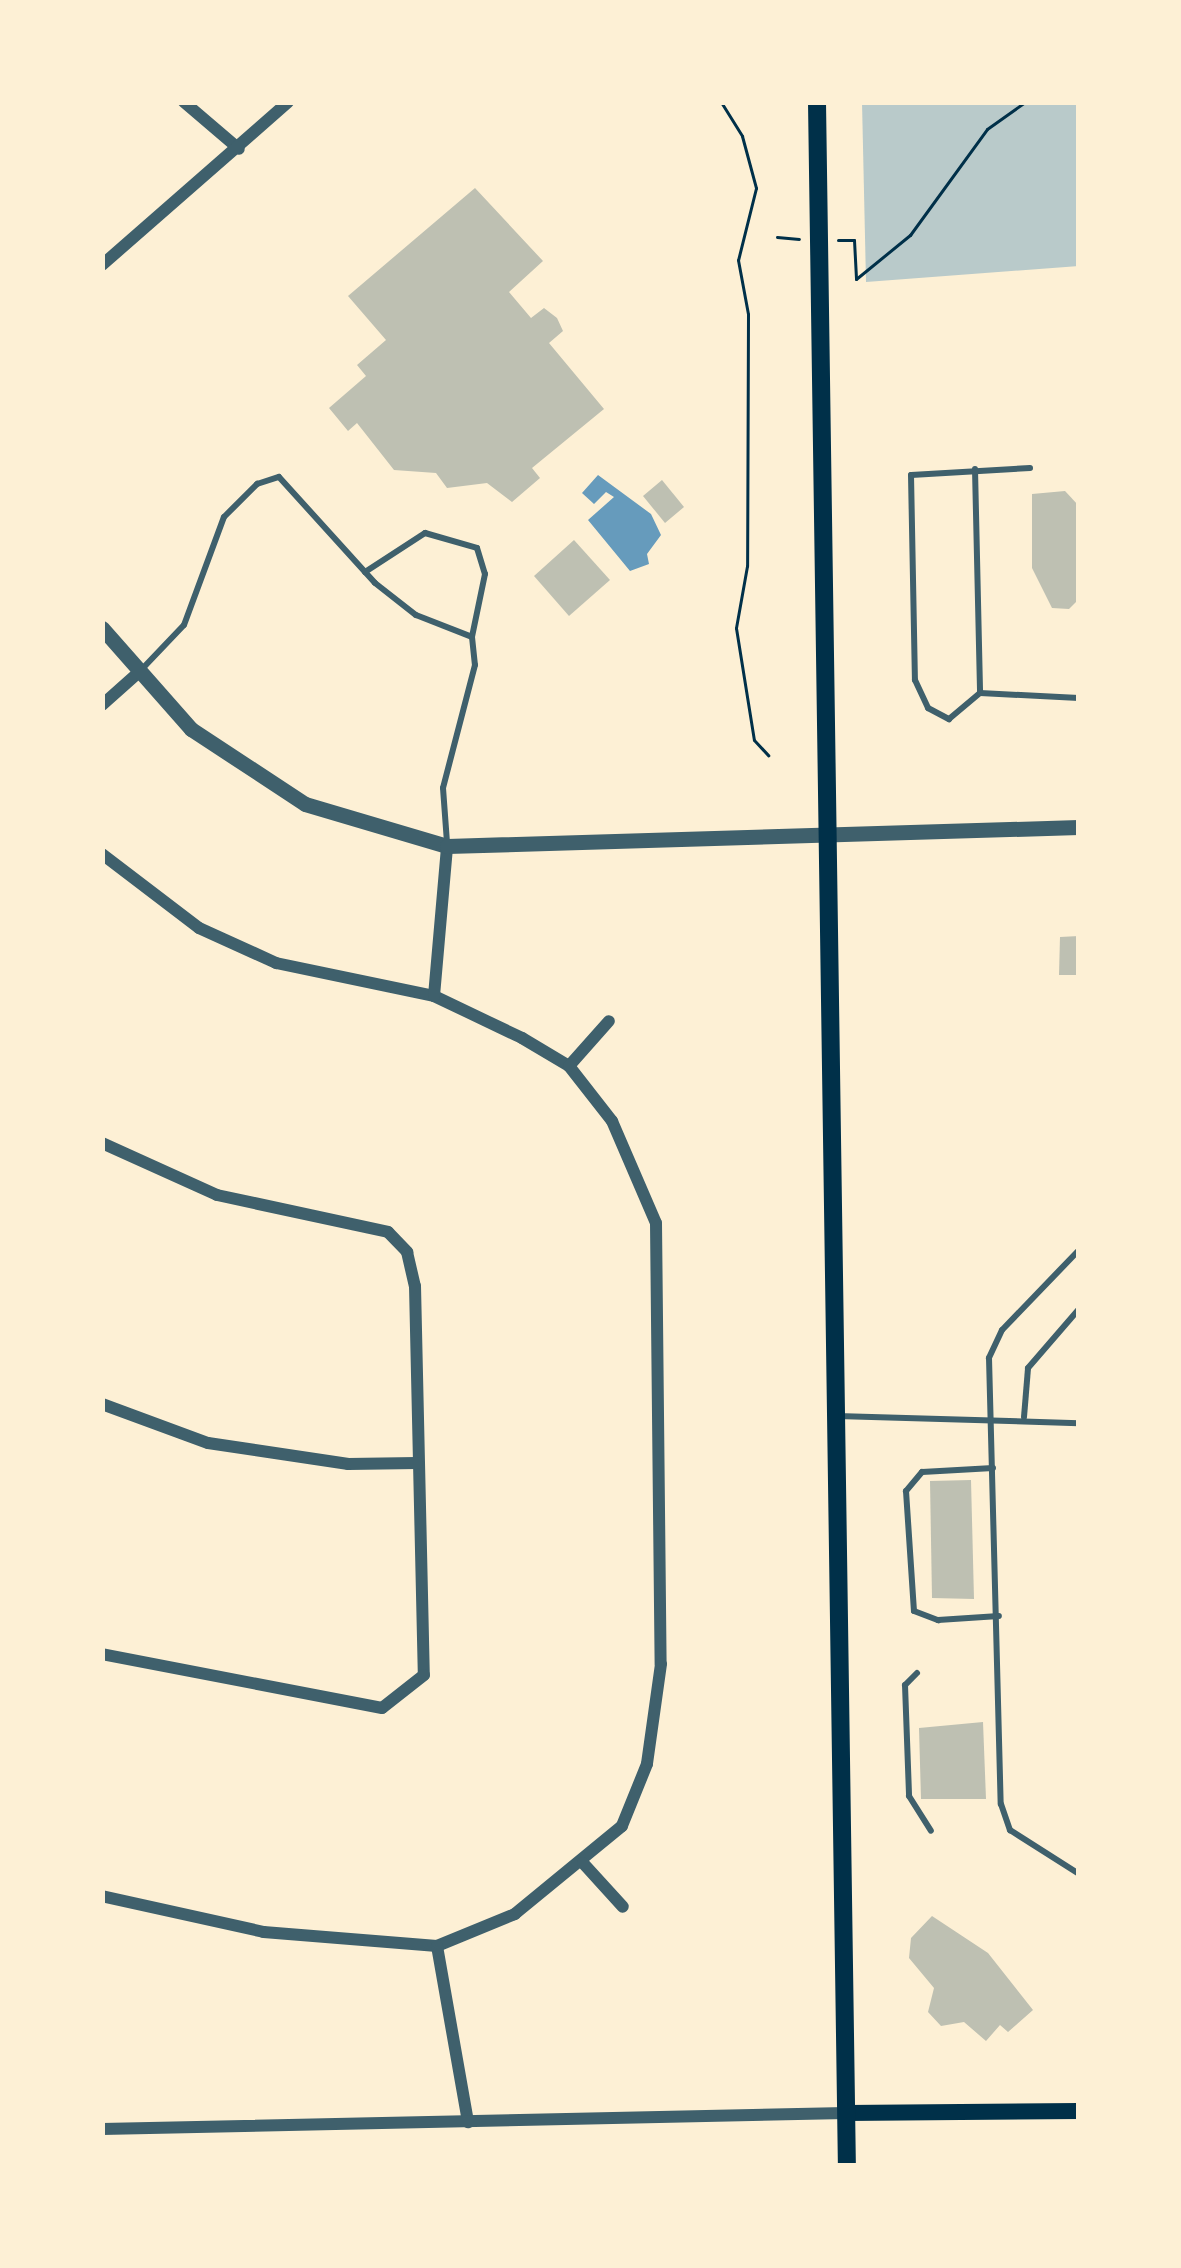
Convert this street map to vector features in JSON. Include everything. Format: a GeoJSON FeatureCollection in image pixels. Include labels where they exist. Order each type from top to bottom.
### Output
{"type":"FeatureCollection","features":[{"type":"Feature","properties":{"kind":"main road"},"geometry":{"type":"LineString","coordinates":[[818,102],[848,2166]]}},
{"type":"Feature","properties":{"kind":"main road"},"geometry":{"type":"LineString","coordinates":[[846,2113],[1079,2111]]}},
{"type":"Feature","properties":{"kind":"street"},"geometry":{"type":"LineString","coordinates":[[184,102],[239,149]]}},
{"type":"Feature","properties":{"kind":"street"},"geometry":{"type":"LineString","coordinates":[[102,265],[288,102]]}},
{"type":"Feature","properties":{"kind":"street"},"geometry":{"type":"LineString","coordinates":[[102,628],[191,729],[305,804],[447,846],[1079,827]]}},
{"type":"Feature","properties":{"kind":"street"},"geometry":{"type":"LineString","coordinates":[[102,705],[139,672]]}},
{"type":"Feature","properties":{"kind":"street"},"geometry":{"type":"LineString","coordinates":[[434,996],[447,846]]}},
{"type":"Feature","properties":{"kind":"street"},"geometry":{"type":"LineString","coordinates":[[102,854],[199,928],[276,963],[434,996],[569,1066],[633,1156],[656,1223],[661,1664],[647,1764],[622,1826],[584,1862],[515,1914],[437,1946],[264,1932],[102,1896]]}},
{"type":"Feature","properties":{"kind":"street"},"geometry":{"type":"LineString","coordinates":[[569,1066],[609,1022]]}},
{"type":"Feature","properties":{"kind":"street"},"geometry":{"type":"LineString","coordinates":[[102,1143],[217,1195],[388,1232],[398,1242],[415,1286],[424,1676],[406,1696],[382,1708],[102,1654]]}},
{"type":"Feature","properties":{"kind":"street"},"geometry":{"type":"LineString","coordinates":[[102,1404],[208,1443],[348,1464],[417,1463]]}},
{"type":"Feature","properties":{"kind":"street"},"geometry":{"type":"LineString","coordinates":[[584,1862],[623,1907]]}},
{"type":"Feature","properties":{"kind":"street"},"geometry":{"type":"LineString","coordinates":[[437,1946],[468,2122]]}},
{"type":"Feature","properties":{"kind":"street"},"geometry":{"type":"LineString","coordinates":[[102,2129],[846,2113]]}},
{"type":"Feature","properties":{"kind":"lane"},"geometry":{"type":"LineString","coordinates":[[1030,468],[916,471],[909,483],[919,695],[949,719],[980,693],[1079,698]]}},
{"type":"Feature","properties":{"kind":"lane"},"geometry":{"type":"LineString","coordinates":[[975,469],[980,693]]}},
{"type":"Feature","properties":{"kind":"lane"},"geometry":{"type":"LineString","coordinates":[[139,672],[184,625],[224,517],[256,484],[279,477],[298,491],[365,572],[416,615],[472,637]]}},
{"type":"Feature","properties":{"kind":"lane"},"geometry":{"type":"LineString","coordinates":[[365,572],[425,533],[477,548],[485,574],[472,637],[475,665],[443,788],[447,846]]}},
{"type":"Feature","properties":{"kind":"lane"},"geometry":{"type":"LineString","coordinates":[[1079,1250],[994,1344],[992,1417],[1004,1821],[1079,1874]]}},
{"type":"Feature","properties":{"kind":"lane"},"geometry":{"type":"LineString","coordinates":[[1024,1417],[1028,1368],[1079,1309]]}},
{"type":"Feature","properties":{"kind":"lane"},"geometry":{"type":"LineString","coordinates":[[837,1416],[1024,1417],[1079,1424]]}},
{"type":"Feature","properties":{"kind":"lane"},"geometry":{"type":"LineString","coordinates":[[994,1468],[922,1472],[905,1491],[914,1611],[938,1620],[999,1616]]}},
{"type":"Feature","properties":{"kind":"lane"},"geometry":{"type":"LineString","coordinates":[[916,1673],[905,1685],[910,1796],[931,1832]]}},
{"type":"Feature","properties":{"kind":"path"},"geometry":{"type":"LineString","coordinates":[[722,102],[742,136],[756,188],[738,260],[748,314],[747,547],[736,628],[754,740],[769,755]]}},
{"type":"Feature","properties":{"kind":"path"},"geometry":{"type":"LineString","coordinates":[[865,273],[910,235],[987,129],[1025,102]]}},
{"type":"Feature","properties":{"kind":"shaded area"},"geometry":{"type":"Polygon","coordinates":[[[862,102],[1079,102],[1079,266],[866,282],[862,102]]]}},
{"type":"Feature","properties":{"kind":"water"},"geometry":{"type":"Polygon","coordinates":[[[598,475],[651,514],[661,535],[647,554],[649,564],[630,571],[588,520],[614,497],[606,492],[594,504],[582,493],[598,475]]]}},
{"type":"Feature","properties":{"kind":"building"},"geometry":{"type":"Polygon","coordinates":[[[475,188],[543,261],[509,292],[531,318],[544,308],[557,318],[563,331],[549,343],[604,409],[532,468],[540,478],[512,502],[487,483],[447,488],[436,473],[394,470],[357,423],[348,431],[329,408],[366,376],[357,365],[386,340],[348,296],[475,188]]]}},
{"type":"Feature","properties":{"kind":"building"},"geometry":{"type":"Polygon","coordinates":[[[662,480],[684,507],[665,523],[643,496],[662,480]]]}},
{"type":"Feature","properties":{"kind":"building"},"geometry":{"type":"Polygon","coordinates":[[[1065,491],[1079,506],[1079,599],[1069,609],[1052,608],[1032,568],[1032,494],[1065,491]]]}},
{"type":"Feature","properties":{"kind":"building"},"geometry":{"type":"Polygon","coordinates":[[[574,540],[610,580],[569,616],[534,576],[574,540]]]}},
{"type":"Feature","properties":{"kind":"building"},"geometry":{"type":"Polygon","coordinates":[[[1079,936],[1079,975],[1059,975],[1060,937],[1079,936]]]}},
{"type":"Feature","properties":{"kind":"building"},"geometry":{"type":"Polygon","coordinates":[[[971,1480],[974,1599],[932,1598],[930,1481],[971,1480]]]}},
{"type":"Feature","properties":{"kind":"building"},"geometry":{"type":"Polygon","coordinates":[[[983,1722],[986,1799],[921,1799],[919,1728],[983,1722]]]}},
{"type":"Feature","properties":{"kind":"building"},"geometry":{"type":"Polygon","coordinates":[[[932,1916],[988,1953],[1033,2010],[1008,2032],[1000,2025],[986,2041],[964,2022],[941,2026],[928,2012],[934,1988],[909,1958],[911,1938],[932,1916]]]}}]}
